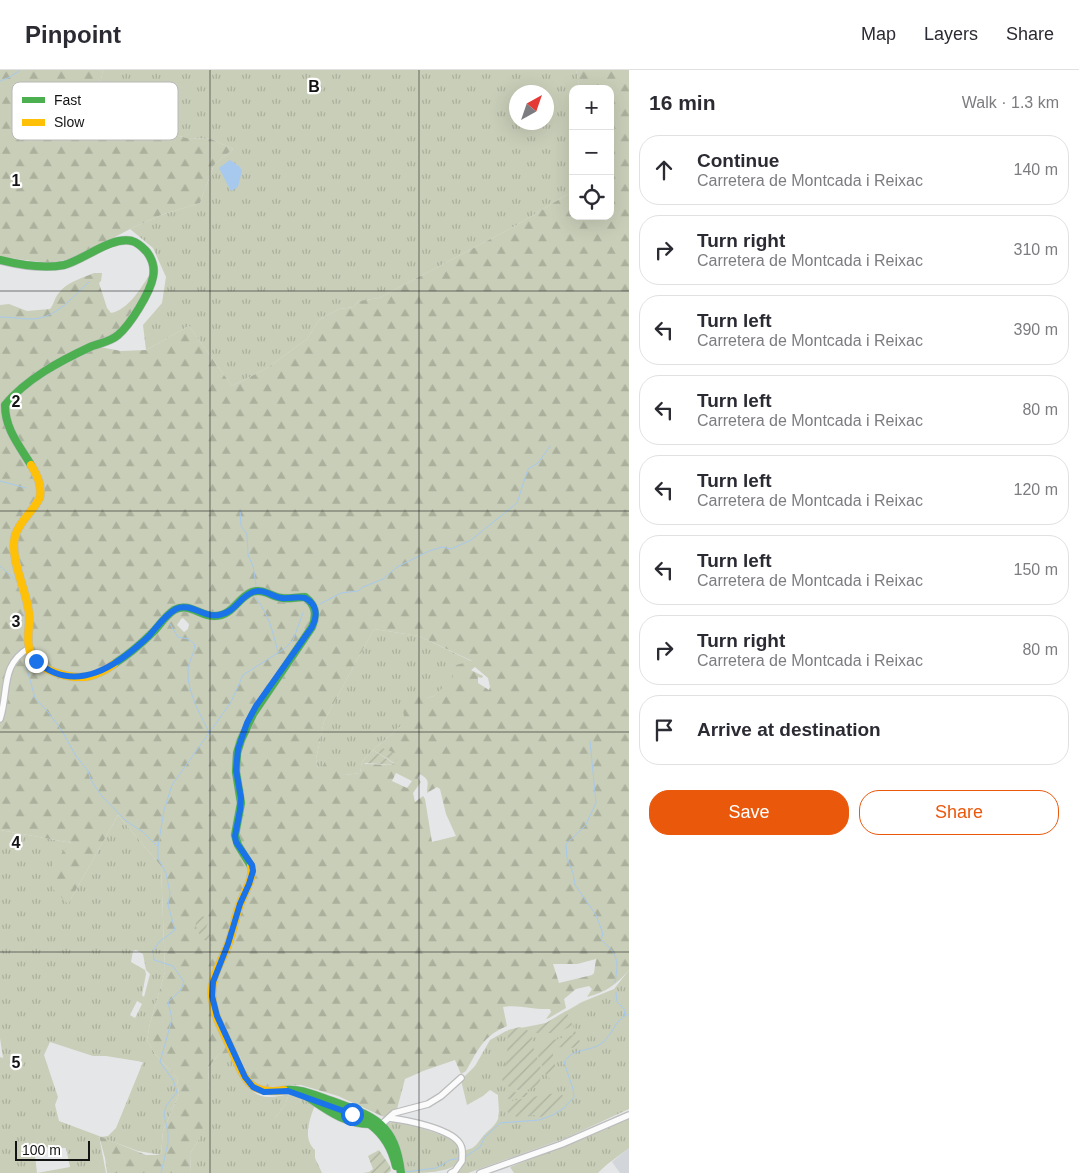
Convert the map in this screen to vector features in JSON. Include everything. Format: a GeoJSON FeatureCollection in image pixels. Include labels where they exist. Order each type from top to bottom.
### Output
{"type":"FeatureCollection","features":[{"type":"Feature","properties":{"kind":"street"},"geometry":{"type":"LineString","coordinates":[[0,260],[26,266],[62,265],[72,263],[115,241],[125,240],[136,242],[144,248],[149,254],[154,270],[147,293],[124,331],[110,340],[92,346],[67,359],[22,390],[7,402],[3,408],[2,421],[9,443],[33,472],[41,488],[38,501],[18,528],[14,537],[16,556],[29,612],[29,648],[33,658],[40,665],[50,670],[72,676],[90,676],[118,661],[137,646],[177,608],[187,608],[208,615],[220,615],[233,610],[249,594],[256,591],[282,598],[305,598],[314,606],[316,614],[312,627],[256,706],[247,723],[238,749],[236,770],[241,798],[235,836],[236,842],[252,865],[253,871],[240,904],[232,935],[212,987],[212,1001],[217,1016],[248,1082],[253,1087],[264,1092],[298,1090],[367,1114],[382,1124],[395,1145],[398,1173]]}},
{"type":"Feature","properties":{"kind":"street"},"geometry":{"type":"LineString","coordinates":[[0,719],[4,706],[7,672],[12,662],[29,648]]}},
{"type":"Feature","properties":{"kind":"street"},"geometry":{"type":"LineString","coordinates":[[382,1124],[394,1113],[428,1104],[441,1096],[461,1078]]}},
{"type":"Feature","properties":{"kind":"street"},"geometry":{"type":"LineString","coordinates":[[288,1091],[306,1096],[340,1118],[350,1118],[360,1124],[372,1124],[380,1131],[397,1159]]}},
{"type":"Feature","properties":{"kind":"street"},"geometry":{"type":"LineString","coordinates":[[329,1100],[348,1110],[350,1118]]}},
{"type":"Feature","properties":{"kind":"street"},"geometry":{"type":"LineString","coordinates":[[350,1118],[357,1113],[382,1124]]}},
{"type":"Feature","properties":{"kind":"street"},"geometry":{"type":"LineString","coordinates":[[480,1173],[562,1144],[629,1115]]}},
{"type":"Feature","properties":{"kind":"street"},"geometry":{"type":"LineString","coordinates":[[389,1118],[448,1133],[461,1145],[462,1154],[462,1161],[455,1171],[451,1173]]}},
{"type":"Feature","properties":{"kind":"shaded area"},"geometry":{"type":"Polygon","coordinates":[[[629,1148],[629,1173],[620,1173],[612,1162],[629,1148]]]}},
{"type":"Feature","properties":{"kind":"green space"},"geometry":{"type":"Polygon","coordinates":[[[0,70],[103,70],[100,82],[12,82],[12,140],[178,140],[178,136],[211,139],[233,149],[214,165],[200,203],[161,215],[75,258],[49,263],[0,257],[0,70]]]}},
{"type":"Feature","properties":{"kind":"green space"},"geometry":{"type":"Polygon","coordinates":[[[103,70],[576,70],[579,85],[569,85],[569,193],[515,226],[379,298],[358,301],[354,307],[339,309],[319,320],[307,339],[267,368],[232,386],[189,326],[146,350],[143,325],[162,303],[166,277],[153,248],[130,229],[161,215],[200,203],[214,165],[233,149],[211,139],[178,136],[178,82],[100,82],[103,70]]]}},
{"type":"Feature","properties":{"kind":"green space"},"geometry":{"type":"Polygon","coordinates":[[[576,70],[629,70],[629,970],[620,980],[594,995],[587,997],[592,989],[589,986],[576,989],[564,999],[566,1008],[546,1019],[551,1012],[550,1009],[515,1006],[503,1007],[507,1026],[492,1034],[482,1044],[466,1071],[461,1074],[455,1060],[405,1079],[397,1109],[384,1117],[338,1096],[301,1085],[257,1087],[252,1083],[238,1053],[219,1054],[208,1068],[209,1084],[205,1122],[199,1139],[190,1154],[191,1173],[107,1173],[99,1136],[146,1155],[161,1155],[163,1131],[179,1094],[177,1078],[155,1054],[147,1040],[165,972],[161,866],[118,815],[68,904],[53,889],[52,863],[72,843],[0,830],[0,305],[9,304],[27,311],[50,309],[61,290],[65,287],[94,273],[102,273],[99,283],[107,308],[111,313],[123,308],[128,303],[150,274],[148,285],[121,329],[100,347],[121,351],[146,350],[189,326],[232,386],[267,368],[307,339],[319,320],[339,309],[354,307],[358,301],[379,298],[515,226],[569,193],[569,220],[614,220],[614,85],[579,85],[576,70]],[[183,618],[177,625],[184,632],[188,629],[189,624],[183,618]],[[374,629],[324,721],[316,759],[318,769],[332,759],[345,775],[360,773],[362,762],[366,764],[394,765],[394,763],[373,750],[401,726],[405,726],[402,700],[420,695],[427,698],[434,696],[453,678],[452,666],[472,661],[419,636],[374,629]],[[475,667],[471,670],[483,676],[482,678],[478,677],[478,683],[489,690],[488,678],[475,667]],[[396,773],[392,781],[407,788],[412,781],[396,773]],[[420,774],[418,778],[421,782],[413,793],[415,802],[423,796],[425,799],[432,842],[456,836],[446,814],[440,789],[437,787],[427,793],[427,780],[420,774]],[[596,959],[577,964],[553,964],[559,983],[592,975],[596,959]]]}},
{"type":"Feature","properties":{"kind":"green space"},"geometry":{"type":"Polygon","coordinates":[[[374,629],[419,636],[473,662],[434,696],[427,698],[405,727],[401,726],[373,750],[362,762],[360,773],[345,775],[318,770],[316,759],[324,721],[374,629]]]}},
{"type":"Feature","properties":{"kind":"green space"},"geometry":{"type":"Polygon","coordinates":[[[379,747],[398,754],[396,761],[380,754],[377,749],[379,747]]]}},
{"type":"Feature","properties":{"kind":"green space"},"geometry":{"type":"Polygon","coordinates":[[[373,750],[396,765],[363,763],[373,750]]]}},
{"type":"Feature","properties":{"kind":"green space"},"geometry":{"type":"Polygon","coordinates":[[[118,815],[161,866],[165,972],[147,1040],[155,1054],[177,1078],[179,1094],[163,1131],[161,1155],[138,1151],[100,1137],[108,1136],[116,1128],[143,1062],[106,1056],[93,1056],[50,1042],[44,1055],[58,1097],[55,1105],[59,1121],[99,1136],[106,1173],[37,1173],[0,1173],[0,1057],[3,1058],[0,1038],[0,830],[72,843],[68,904],[118,815]],[[136,950],[133,951],[131,962],[145,970],[142,995],[144,997],[150,974],[146,970],[143,954],[136,950]],[[137,1001],[130,1015],[135,1018],[142,1004],[137,1001]],[[34,1147],[37,1173],[70,1167],[66,1148],[34,1147]]]}},
{"type":"Feature","properties":{"kind":"green space"},"geometry":{"type":"Polygon","coordinates":[[[203,916],[208,922],[205,932],[211,936],[209,938],[212,946],[198,932],[196,920],[203,916]]]}},
{"type":"Feature","properties":{"kind":"green space"},"geometry":{"type":"Polygon","coordinates":[[[629,970],[629,1109],[566,1138],[468,1173],[456,1173],[463,1166],[464,1150],[474,1147],[494,1126],[498,1119],[498,1095],[490,1090],[467,1105],[461,1080],[475,1066],[490,1040],[506,1031],[546,1023],[582,1002],[614,989],[629,970]]]}},
{"type":"Feature","properties":{"kind":"green space"},"geometry":{"type":"Polygon","coordinates":[[[566,1011],[581,1044],[572,1048],[556,1047],[553,1052],[555,1067],[549,1079],[536,1051],[549,1041],[573,1035],[572,1029],[570,1027],[556,1033],[535,1033],[539,1025],[566,1011]]]}},
{"type":"Feature","properties":{"kind":"green space"},"geometry":{"type":"Polygon","coordinates":[[[520,1027],[533,1033],[532,1043],[541,1072],[540,1086],[525,1090],[510,1087],[502,1080],[507,1056],[508,1030],[520,1027]]]}},
{"type":"Feature","properties":{"kind":"green space"},"geometry":{"type":"Polygon","coordinates":[[[219,1054],[230,1054],[244,1082],[254,1093],[269,1097],[289,1094],[285,1105],[274,1119],[300,1101],[302,1096],[315,1105],[309,1122],[308,1134],[311,1145],[315,1150],[315,1158],[322,1173],[191,1173],[190,1154],[199,1139],[209,1084],[208,1068],[219,1054]]]}},
{"type":"Feature","properties":{"kind":"green space"},"geometry":{"type":"Polygon","coordinates":[[[508,1090],[527,1093],[532,1096],[508,1099],[506,1093],[508,1090]]]}},
{"type":"Feature","properties":{"kind":"green space"},"geometry":{"type":"Polygon","coordinates":[[[559,1093],[565,1097],[556,1109],[541,1117],[535,1115],[517,1117],[508,1113],[507,1109],[512,1104],[511,1101],[559,1093]]]}},
{"type":"Feature","properties":{"kind":"green space"},"geometry":{"type":"Polygon","coordinates":[[[289,1094],[302,1096],[300,1101],[275,1122],[274,1119],[285,1105],[289,1094]]]}},
{"type":"Feature","properties":{"kind":"green space"},"geometry":{"type":"Polygon","coordinates":[[[629,1118],[629,1148],[598,1173],[514,1173],[510,1167],[604,1130],[629,1118]]]}},
{"type":"Feature","properties":{"kind":"green space"},"geometry":{"type":"Polygon","coordinates":[[[392,1122],[408,1124],[451,1138],[459,1149],[461,1162],[456,1166],[442,1170],[403,1173],[387,1124],[392,1122]]]}},
{"type":"Feature","properties":{"kind":"green space"},"geometry":{"type":"Polygon","coordinates":[[[379,1150],[390,1166],[391,1171],[388,1173],[363,1173],[373,1169],[368,1156],[379,1150]]]}},
{"type":"Feature","properties":{"kind":"water"},"geometry":{"type":"Polygon","coordinates":[[[230,160],[240,167],[242,171],[238,187],[231,191],[219,168],[230,160]]]}},
{"type":"Feature","properties":{"kind":"waterway"},"geometry":{"type":"LineString","coordinates":[[0,81],[20,70]]}},
{"type":"Feature","properties":{"kind":"waterway"},"geometry":{"type":"LineString","coordinates":[[0,317],[31,319],[48,315],[63,306],[89,282]]}},
{"type":"Feature","properties":{"kind":"waterway"},"geometry":{"type":"LineString","coordinates":[[320,604],[341,593],[358,591],[383,579],[397,567],[429,551],[442,547],[451,549],[471,540],[517,503],[528,469],[538,463],[550,446]]}},
{"type":"Feature","properties":{"kind":"waterway"},"geometry":{"type":"LineString","coordinates":[[0,481],[26,488]]}},
{"type":"Feature","properties":{"kind":"waterway"},"geometry":{"type":"LineString","coordinates":[[240,510],[241,526],[247,534],[248,555],[253,566],[256,585]]}},
{"type":"Feature","properties":{"kind":"waterway"},"geometry":{"type":"LineString","coordinates":[[0,566],[18,582]]}},
{"type":"Feature","properties":{"kind":"waterway"},"geometry":{"type":"LineString","coordinates":[[256,598],[268,618],[278,652]]}},
{"type":"Feature","properties":{"kind":"waterway"},"geometry":{"type":"LineString","coordinates":[[161,1173],[168,1143],[168,1132],[164,1115],[166,1106],[177,1092],[173,1080],[160,1062],[172,1019],[168,1002],[180,991],[184,982],[173,966],[154,960],[153,951],[159,942],[175,930],[168,905],[170,893],[166,873],[158,858],[164,810],[172,785],[231,702],[243,675],[284,649],[293,640],[303,613]]}},
{"type":"Feature","properties":{"kind":"waterway"},"geometry":{"type":"LineString","coordinates":[[170,624],[178,637],[189,639],[195,645],[188,668],[188,679],[195,704],[210,734]]}},
{"type":"Feature","properties":{"kind":"waterway"},"geometry":{"type":"LineString","coordinates":[[25,662],[35,698],[62,731],[101,795],[126,821],[143,832],[157,846]]}},
{"type":"Feature","properties":{"kind":"waterway"},"geometry":{"type":"LineString","coordinates":[[590,741],[596,803],[585,826],[566,844],[567,858],[575,885],[596,915],[603,934],[601,939],[616,958],[615,982]]}},
{"type":"Feature","properties":{"kind":"waterway"},"geometry":{"type":"LineString","coordinates":[[616,992],[617,1002],[625,1010],[624,1016]]}},
{"type":"Feature","properties":{"kind":"waterway"},"geometry":{"type":"LineString","coordinates":[[465,1157],[480,1147],[484,1138],[500,1123],[539,1120],[553,1115],[564,1108],[574,1097],[564,1062],[572,1054],[602,1043],[620,1019],[629,1014]]}},
{"type":"Feature","properties":{"kind":"waterway"},"geometry":{"type":"LineString","coordinates":[[405,1172],[436,1168],[450,1160],[461,1158]]}},
{"type":"Feature","properties":{"kind":"traffic: fast"},"geometry":{"type":"LineString","coordinates":[[0,260],[32,266],[64,265],[107,245],[124,240],[139,244],[149,255],[153,267],[154,274],[144,300],[118,335],[55,365],[33,379],[5,405],[7,422],[10,429],[31,465]]}},
{"type":"Feature","properties":{"kind":"traffic: fast"},"geometry":{"type":"LineString","coordinates":[[114,664],[144,641],[171,612],[179,608],[190,608],[214,616],[220,615],[230,610],[242,598],[256,591],[282,598],[305,597],[309,600],[315,614],[312,627],[253,714],[237,753],[236,772],[241,803],[235,835],[238,845],[251,866]]}},
{"type":"Feature","properties":{"kind":"traffic: fast"},"geometry":{"type":"LineString","coordinates":[[284,1090],[297,1090],[309,1093],[361,1112],[372,1118],[381,1125],[394,1143],[401,1173]]}},
{"type":"Feature","properties":{"kind":"traffic: fast"},"geometry":{"type":"LineString","coordinates":[[306,1096],[345,1119],[363,1124],[372,1124]]}},
{"type":"Feature","properties":{"kind":"traffic: fast"},"geometry":{"type":"LineString","coordinates":[[327,1104],[362,1119],[371,1125],[386,1142],[396,1166]]}},
{"type":"Feature","properties":{"kind":"traffic: slow"},"geometry":{"type":"LineString","coordinates":[[31,465],[39,480],[40,497],[17,531],[14,544],[14,553],[29,613],[28,641],[30,652],[34,659],[47,669],[74,677],[93,675],[114,664]]}},
{"type":"Feature","properties":{"kind":"traffic: slow"},"geometry":{"type":"LineString","coordinates":[[251,866],[250,880],[213,982],[213,1004],[221,1028],[248,1082],[266,1091],[284,1090]]}},
{"type":"Feature","properties":{"kind":"route"},"geometry":{"type":"LineString","coordinates":[[36,661],[40,665],[60,674],[90,676],[118,661],[150,635],[177,608],[193,609],[208,615],[220,615],[233,610],[249,594],[256,591],[282,598],[305,598],[312,602],[316,610],[315,622],[296,652],[256,706],[247,723],[238,749],[236,770],[241,798],[235,836],[240,850],[252,865],[253,871],[240,904],[232,935],[213,982],[212,996],[217,1016],[245,1077],[253,1087],[264,1092],[288,1091],[352,1114]]}}]}
